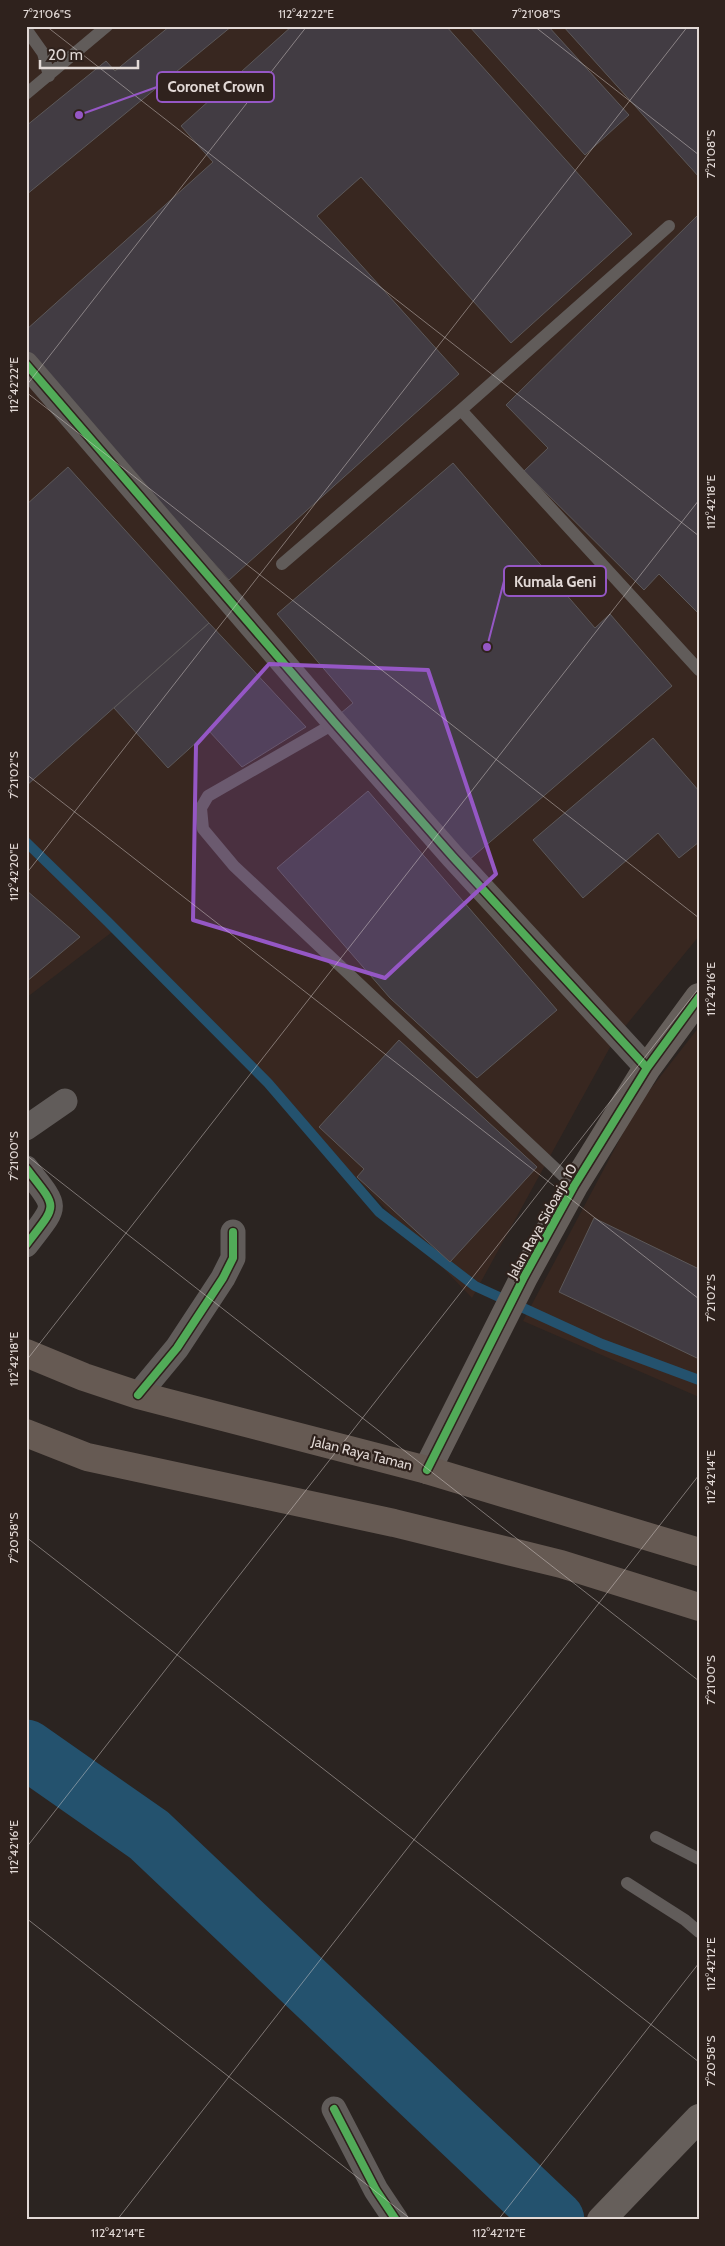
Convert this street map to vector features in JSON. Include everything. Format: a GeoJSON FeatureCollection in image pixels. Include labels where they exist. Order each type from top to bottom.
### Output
{"type":"FeatureCollection","features":[{"type":"Feature","properties":{"kind":"highway","name":"Jalan Raya Taman"},"geometry":{"type":"LineString","coordinates":[[26,1353],[84,1377],[138,1395],[428,1470],[699,1552]]}},
{"type":"Feature","properties":{"kind":"highway"},"geometry":{"type":"LineString","coordinates":[[26,1433],[87,1456],[394,1523],[552,1562],[699,1607]]}},
{"type":"Feature","properties":{"kind":"street"},"geometry":{"type":"LineString","coordinates":[[26,364],[334,723],[453,858],[647,1068]]}},
{"type":"Feature","properties":{"kind":"street","name":"Jalan Raya Sidoarjo 10"},"geometry":{"type":"LineString","coordinates":[[428,1470],[497,1328],[574,1186],[647,1068],[699,997]]}},
{"type":"Feature","properties":{"kind":"street"},"geometry":{"type":"LineString","coordinates":[[26,1128],[65,1101]]}},
{"type":"Feature","properties":{"kind":"street"},"geometry":{"type":"LineString","coordinates":[[26,1168],[49,1198],[52,1208],[49,1216],[26,1245]]}},
{"type":"Feature","properties":{"kind":"street"},"geometry":{"type":"LineString","coordinates":[[138,1395],[177,1348],[223,1278],[233,1258],[233,1232]]}},
{"type":"Feature","properties":{"kind":"street"},"geometry":{"type":"LineString","coordinates":[[334,2108],[376,2190],[396,2220]]}},
{"type":"Feature","properties":{"kind":"street"},"geometry":{"type":"LineString","coordinates":[[601,2220],[699,2118]]}},
{"type":"Feature","properties":{"kind":"lane"},"geometry":{"type":"LineString","coordinates":[[26,94],[107,26]]}},
{"type":"Feature","properties":{"kind":"lane"},"geometry":{"type":"LineString","coordinates":[[26,29],[38,43],[49,76]]}},
{"type":"Feature","properties":{"kind":"lane"},"geometry":{"type":"LineString","coordinates":[[282,564],[461,410],[669,226]]}},
{"type":"Feature","properties":{"kind":"lane"},"geometry":{"type":"LineString","coordinates":[[461,410],[699,670]]}},
{"type":"Feature","properties":{"kind":"lane"},"geometry":{"type":"LineString","coordinates":[[334,723],[208,796],[201,808],[203,829],[234,866],[574,1186]]}},
{"type":"Feature","properties":{"kind":"lane"},"geometry":{"type":"LineString","coordinates":[[656,1836],[699,1858]]}},
{"type":"Feature","properties":{"kind":"lane"},"geometry":{"type":"LineString","coordinates":[[627,1883],[685,1920],[699,1932]]}},
{"type":"Feature","properties":{"kind":"highlighted area"},"geometry":{"type":"Polygon","coordinates":[[[269,664],[428,670],[496,874],[385,978],[193,920],[196,745],[269,664]]]}},
{"type":"Feature","properties":{"kind":"shaded area"},"geometry":{"type":"Polygon","coordinates":[[[26,26],[699,26],[699,936],[614,1040],[472,1298],[116,929],[26,998],[26,26]]]}},
{"type":"Feature","properties":{"kind":"shaded area"},"geometry":{"type":"Polygon","coordinates":[[[699,1027],[699,1397],[523,1321],[638,1105],[699,1027]]]}},
{"type":"Feature","properties":{"kind":"building"},"geometry":{"type":"Polygon","coordinates":[[[170,26],[232,26],[26,195],[26,126],[106,61],[115,71],[170,26]]]}},
{"type":"Feature","properties":{"kind":"building"},"geometry":{"type":"Polygon","coordinates":[[[292,26],[446,26],[632,234],[511,343],[361,177],[317,216],[459,374],[229,580],[26,354],[26,330],[213,162],[181,126],[292,26]]]}},
{"type":"Feature","properties":{"kind":"building"},"geometry":{"type":"Polygon","coordinates":[[[469,26],[548,26],[629,115],[585,155],[469,26]]]}},
{"type":"Feature","properties":{"kind":"building"},"geometry":{"type":"Polygon","coordinates":[[[563,26],[699,26],[699,177],[563,26]]]}},
{"type":"Feature","properties":{"kind":"building"},"geometry":{"type":"Polygon","coordinates":[[[698,215],[699,614],[659,574],[644,590],[524,471],[548,448],[506,405],[698,215]]]}},
{"type":"Feature","properties":{"kind":"building"},"geometry":{"type":"Polygon","coordinates":[[[453,463],[595,628],[610,614],[672,686],[462,866],[335,718],[353,703],[277,614],[453,463]]]}},
{"type":"Feature","properties":{"kind":"building"},"geometry":{"type":"Polygon","coordinates":[[[68,467],[209,623],[26,786],[26,505],[68,467]]]}},
{"type":"Feature","properties":{"kind":"building"},"geometry":{"type":"Polygon","coordinates":[[[209,623],[306,727],[242,767],[209,731],[168,768],[114,708],[209,623]]]}},
{"type":"Feature","properties":{"kind":"building"},"geometry":{"type":"Polygon","coordinates":[[[653,738],[699,791],[699,842],[679,858],[658,833],[583,898],[533,840],[653,738]]]}},
{"type":"Feature","properties":{"kind":"building"},"geometry":{"type":"Polygon","coordinates":[[[368,791],[557,1010],[477,1078],[390,998],[277,868],[368,791]]]}},
{"type":"Feature","properties":{"kind":"building"},"geometry":{"type":"Polygon","coordinates":[[[26,890],[80,937],[26,982],[26,890]]]}},
{"type":"Feature","properties":{"kind":"building"},"geometry":{"type":"Polygon","coordinates":[[[399,1040],[537,1167],[450,1262],[357,1177],[364,1169],[319,1127],[399,1040]]]}},
{"type":"Feature","properties":{"kind":"building"},"geometry":{"type":"Polygon","coordinates":[[[594,1218],[699,1269],[699,1359],[559,1292],[594,1218]]]}},
{"type":"Feature","properties":{"kind":"waterway"},"geometry":{"type":"LineString","coordinates":[[26,842],[268,1083],[379,1212],[475,1286],[602,1344],[699,1380]]}},
{"type":"Feature","properties":{"kind":"waterway"},"geometry":{"type":"LineString","coordinates":[[26,1749],[149,1835],[555,2220]]}},
{"type":"Feature","properties":{"kind":"cycle path"},"geometry":{"type":"LineString","coordinates":[[26,364],[453,857],[647,1068]]}},
{"type":"Feature","properties":{"kind":"cycle path"},"geometry":{"type":"LineString","coordinates":[[427,1470],[524,1277],[574,1186],[647,1068],[699,997]]}},
{"type":"Feature","properties":{"kind":"cycle path"},"geometry":{"type":"LineString","coordinates":[[26,1168],[44,1192],[50,1206],[49,1213],[26,1245]]}},
{"type":"Feature","properties":{"kind":"cycle path"},"geometry":{"type":"LineString","coordinates":[[138,1395],[177,1348],[223,1278],[233,1258],[233,1232]]}},
{"type":"Feature","properties":{"kind":"cycle path"},"geometry":{"type":"LineString","coordinates":[[334,2109],[376,2190],[396,2220]]}},
{"type":"Feature","properties":{"kind":"place","name":"Coronet Crown"},"geometry":{"type":"Point","coordinates":[79,115]}},
{"type":"Feature","properties":{"kind":"place","name":"Kumala Geni"},"geometry":{"type":"Point","coordinates":[487,647]}}]}
